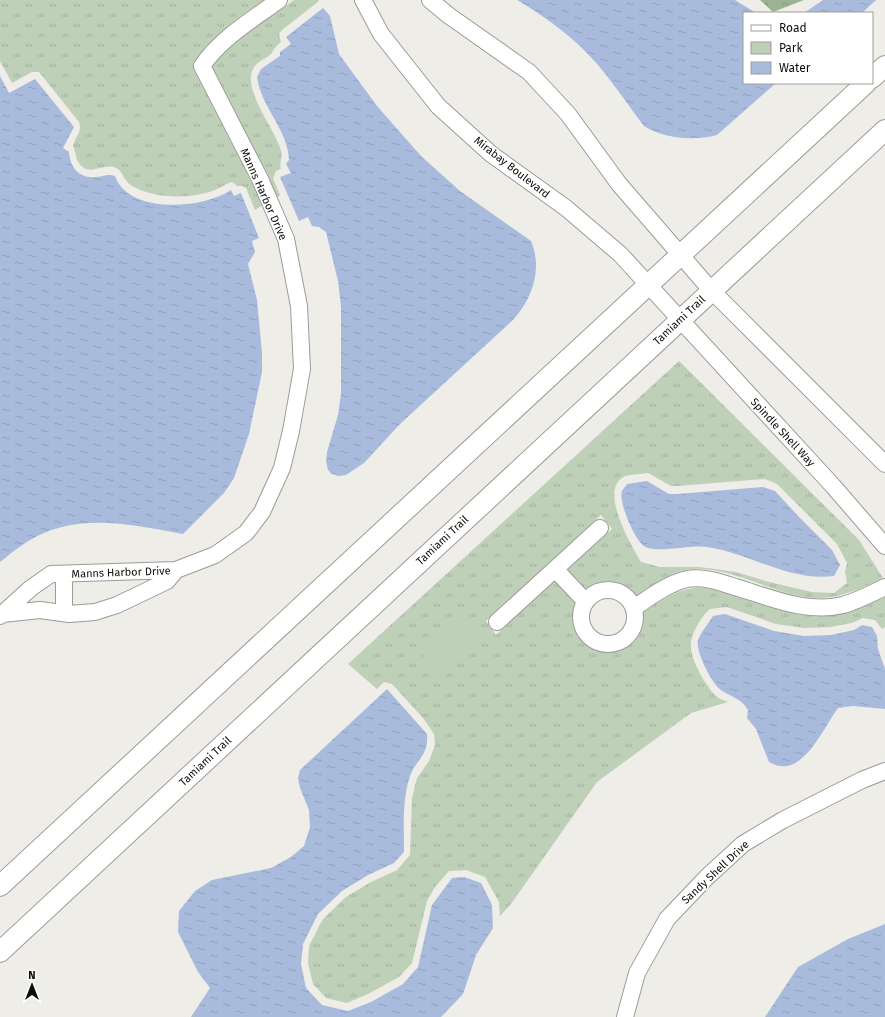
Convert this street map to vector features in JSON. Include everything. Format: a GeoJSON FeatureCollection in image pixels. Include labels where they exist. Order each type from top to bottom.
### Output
{"type":"FeatureCollection","features":[{"type":"Feature","properties":{"kind":"main road"},"geometry":{"type":"LineString","coordinates":[[873,77],[885,66]]}},
{"type":"Feature","properties":{"kind":"main road"},"geometry":{"type":"LineString","coordinates":[[0,886],[649,286],[865,84]]}},
{"type":"Feature","properties":{"kind":"main road","name":"Tamiami Trail"},"geometry":{"type":"LineString","coordinates":[[0,952],[885,130]]}},
{"type":"Feature","properties":{"kind":"street","name":"Manns Harbor Drive"},"geometry":{"type":"LineString","coordinates":[[1,615],[31,588],[51,574],[176,570],[215,555],[246,533],[262,512],[282,468],[291,431],[302,369],[299,306],[286,239],[260,179],[202,66],[211,53],[279,0]]}},
{"type":"Feature","properties":{"kind":"street","name":"Mirabay Boulevard"},"geometry":{"type":"LineString","coordinates":[[363,0],[381,34],[438,106],[491,154],[566,208],[620,254],[680,319]]}},
{"type":"Feature","properties":{"kind":"street"},"geometry":{"type":"LineString","coordinates":[[430,0],[448,15],[529,72],[568,114],[619,184],[711,290],[885,464]]}},
{"type":"Feature","properties":{"kind":"street","name":"Spindle Shell Way"},"geometry":{"type":"LineString","coordinates":[[680,319],[833,486],[885,546]]}},
{"type":"Feature","properties":{"kind":"street"},"geometry":{"type":"LineString","coordinates":[[498,622],[600,528]]}},
{"type":"Feature","properties":{"kind":"street"},"geometry":{"type":"LineString","coordinates":[[555,569],[586,602]]}},
{"type":"Feature","properties":{"kind":"street"},"geometry":{"type":"LineString","coordinates":[[1,615],[40,610],[64,613],[88,613],[117,605],[167,581],[176,570]]}},
{"type":"Feature","properties":{"kind":"street"},"geometry":{"type":"LineString","coordinates":[[64,574],[64,613]]}},
{"type":"Feature","properties":{"kind":"street"},"geometry":{"type":"LineString","coordinates":[[634,608],[660,590],[687,579],[706,578],[798,606],[822,607],[842,605],[885,587]]}},
{"type":"Feature","properties":{"kind":"street"},"geometry":{"type":"LineString","coordinates":[[608,590],[624,595],[630,600],[634,608],[634,624],[631,632],[619,641],[604,643],[595,640],[588,635],[581,619],[582,610],[586,602],[599,591],[608,590]]}},
{"type":"Feature","properties":{"kind":"street","name":"Sandy Shell Drive"},"geometry":{"type":"LineString","coordinates":[[625,1017],[637,973],[667,919],[707,877],[743,844],[782,820],[862,780],[885,771]]}},
{"type":"Feature","properties":{"kind":"green space"},"geometry":{"type":"Polygon","coordinates":[[[0,0],[264,0],[206,46],[196,61],[195,71],[263,205],[255,210],[246,188],[237,186],[232,182],[206,193],[185,196],[163,196],[143,191],[130,185],[119,169],[107,167],[92,170],[83,167],[76,157],[73,146],[80,128],[79,122],[39,72],[32,72],[12,83],[0,61],[0,0]]]}},
{"type":"Feature","properties":{"kind":"green space"},"geometry":{"type":"Polygon","coordinates":[[[294,0],[319,1],[282,30],[279,34],[281,42],[269,56],[255,66],[251,78],[252,88],[256,99],[281,151],[281,169],[276,171],[273,178],[280,195],[277,197],[267,174],[212,67],[219,58],[238,40],[294,0]]]}},
{"type":"Feature","properties":{"kind":"green space"},"geometry":{"type":"Polygon","coordinates":[[[760,0],[804,0],[773,12],[760,0]]]}},
{"type":"Feature","properties":{"kind":"green space"},"geometry":{"type":"Polygon","coordinates":[[[679,361],[859,540],[883,578],[846,594],[822,598],[805,597],[788,593],[718,571],[701,569],[685,570],[672,574],[637,596],[631,590],[619,583],[607,581],[586,589],[567,570],[612,529],[601,515],[486,621],[496,635],[555,581],[576,604],[573,622],[579,636],[590,646],[604,651],[619,650],[632,644],[641,632],[643,613],[670,596],[694,588],[711,589],[774,608],[809,615],[826,615],[844,612],[863,607],[885,597],[885,627],[882,629],[875,620],[863,618],[852,623],[830,627],[804,628],[776,624],[727,607],[710,609],[703,616],[694,631],[691,642],[693,658],[699,672],[710,690],[720,699],[728,702],[691,713],[597,782],[511,904],[500,916],[499,902],[485,877],[466,870],[449,871],[435,887],[427,901],[412,963],[399,977],[368,994],[347,1003],[326,998],[313,984],[308,963],[309,946],[323,919],[346,897],[371,882],[397,870],[410,855],[412,798],[417,778],[429,761],[435,745],[434,734],[423,718],[392,684],[384,682],[377,689],[348,664],[679,361]],[[648,473],[634,474],[626,476],[618,482],[614,492],[615,504],[624,531],[641,562],[660,567],[700,567],[736,572],[769,582],[812,592],[834,593],[847,583],[845,571],[847,563],[837,544],[777,484],[765,479],[671,486],[648,473]]]}},
{"type":"Feature","properties":{"kind":"green space"},"geometry":{"type":"Polygon","coordinates":[[[460,608],[484,633],[441,673],[417,648],[460,608]]]}},
{"type":"Feature","properties":{"kind":"water"},"geometry":{"type":"Polygon","coordinates":[[[517,0],[735,0],[754,12],[743,12],[743,84],[775,84],[717,135],[699,138],[680,138],[661,134],[644,126],[616,87],[589,55],[570,37],[517,0]]]}},
{"type":"Feature","properties":{"kind":"water"},"geometry":{"type":"Polygon","coordinates":[[[823,0],[876,0],[863,12],[805,12],[823,0]]]}},
{"type":"Feature","properties":{"kind":"water"},"geometry":{"type":"Polygon","coordinates":[[[323,8],[330,16],[339,54],[377,106],[422,157],[460,191],[531,241],[536,262],[534,283],[526,303],[513,320],[400,424],[364,463],[346,475],[338,476],[332,474],[328,470],[326,461],[327,452],[338,415],[341,394],[341,307],[338,281],[326,232],[319,227],[312,226],[308,217],[299,221],[280,177],[291,173],[286,164],[289,160],[288,149],[259,88],[257,77],[261,69],[280,56],[280,52],[291,44],[286,37],[323,8]]]}},
{"type":"Feature","properties":{"kind":"water"},"geometry":{"type":"Polygon","coordinates":[[[0,76],[9,93],[35,79],[74,127],[63,148],[69,152],[71,163],[81,174],[90,177],[113,175],[123,189],[135,197],[150,203],[168,205],[186,204],[203,201],[231,190],[234,196],[241,193],[259,238],[252,241],[255,252],[248,264],[257,300],[262,353],[262,372],[249,434],[234,478],[224,493],[183,534],[113,523],[78,524],[61,527],[44,533],[21,546],[0,562],[0,76]]]}},
{"type":"Feature","properties":{"kind":"water"},"geometry":{"type":"Polygon","coordinates":[[[647,481],[669,494],[763,487],[775,491],[832,550],[840,565],[834,576],[818,577],[786,571],[723,550],[707,547],[700,546],[656,549],[644,546],[632,529],[622,503],[621,496],[622,491],[627,484],[647,481]]]}},
{"type":"Feature","properties":{"kind":"water"},"geometry":{"type":"Polygon","coordinates":[[[725,614],[774,631],[804,636],[831,635],[854,630],[862,625],[872,627],[877,636],[878,649],[885,669],[885,709],[853,706],[838,708],[807,754],[799,761],[790,765],[781,766],[769,762],[756,729],[747,718],[748,710],[739,700],[717,687],[705,667],[699,652],[698,640],[713,616],[725,614]]]}},
{"type":"Feature","properties":{"kind":"water"},"geometry":{"type":"Polygon","coordinates":[[[387,689],[427,734],[426,747],[422,757],[410,776],[407,785],[404,814],[404,852],[394,863],[368,875],[342,891],[318,914],[303,944],[301,964],[306,988],[322,1005],[348,1011],[371,1002],[403,984],[418,967],[432,905],[452,878],[464,877],[481,883],[492,905],[493,928],[476,955],[463,994],[441,1017],[191,1017],[210,988],[198,972],[178,932],[179,911],[195,891],[212,880],[271,868],[291,857],[304,846],[310,827],[309,810],[300,788],[298,778],[300,770],[387,689]]]}},
{"type":"Feature","properties":{"kind":"water"},"geometry":{"type":"Polygon","coordinates":[[[885,924],[885,1017],[765,1017],[798,967],[848,939],[885,924]]]}}]}
